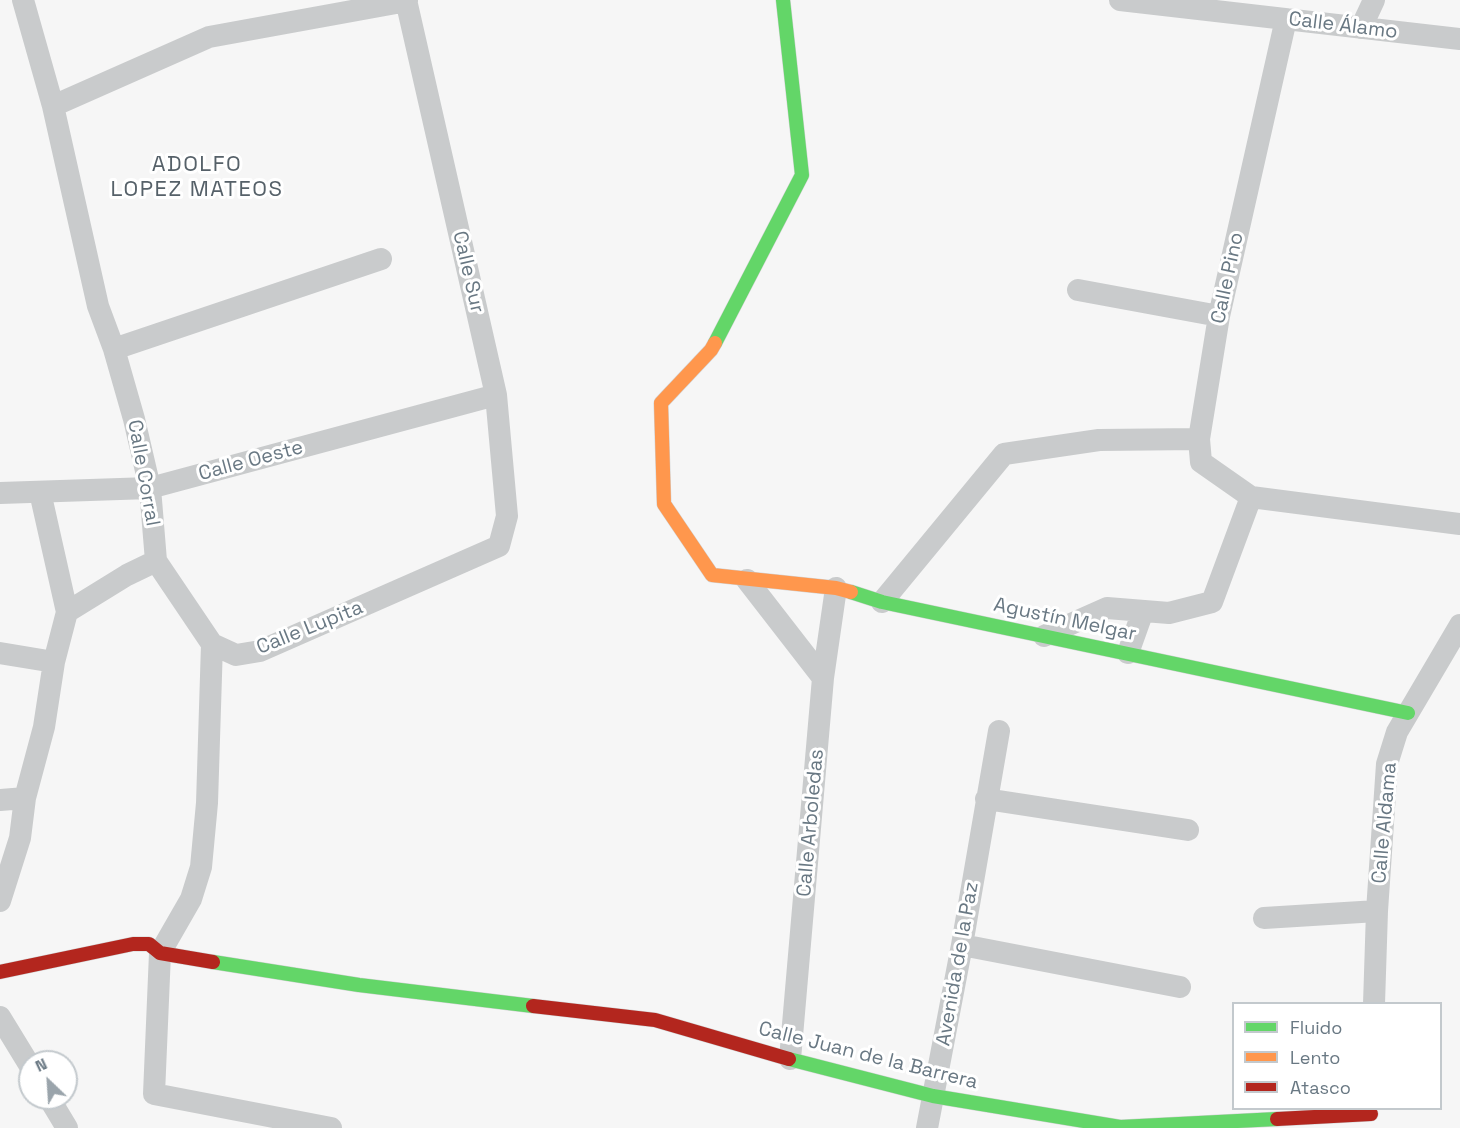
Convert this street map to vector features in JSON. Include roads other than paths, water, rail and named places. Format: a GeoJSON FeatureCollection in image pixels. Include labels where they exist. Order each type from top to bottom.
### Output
{"type":"FeatureCollection","features":[{"type":"Feature","properties":{"kind":"street","name":"Calle Corral"},"geometry":{"type":"LineString","coordinates":[[22,0],[53,105],[98,306],[114,349],[134,419],[150,488],[156,561]]}},
{"type":"Feature","properties":{"kind":"street"},"geometry":{"type":"LineString","coordinates":[[53,105],[209,38],[406,0]]}},
{"type":"Feature","properties":{"kind":"street","name":"Calle Sur"},"geometry":{"type":"LineString","coordinates":[[406,0],[496,395],[507,516],[499,546]]}},
{"type":"Feature","properties":{"kind":"street","name":"Agustín Melgar"},"geometry":{"type":"LineString","coordinates":[[783,0],[802,175],[711,350],[661,403],[664,504],[712,575],[836,588],[882,602],[1408,713]]}},
{"type":"Feature","properties":{"kind":"street","name":"Calle Álamo"},"geometry":{"type":"LineString","coordinates":[[1120,0],[1460,39]]}},
{"type":"Feature","properties":{"kind":"street"},"geometry":{"type":"LineString","coordinates":[[1361,28],[1374,0]]}},
{"type":"Feature","properties":{"kind":"street","name":"Calle Pino"},"geometry":{"type":"LineString","coordinates":[[1251,496],[1201,462],[1199,440],[1219,316],[1286,19]]}},
{"type":"Feature","properties":{"kind":"street"},"geometry":{"type":"LineString","coordinates":[[114,349],[381,259]]}},
{"type":"Feature","properties":{"kind":"street"},"geometry":{"type":"LineString","coordinates":[[1078,290],[1219,316]]}},
{"type":"Feature","properties":{"kind":"street","name":"Calle Oeste"},"geometry":{"type":"LineString","coordinates":[[0,493],[150,488],[496,395]]}},
{"type":"Feature","properties":{"kind":"street"},"geometry":{"type":"LineString","coordinates":[[882,602],[1004,454],[1099,440],[1199,440]]}},
{"type":"Feature","properties":{"kind":"street"},"geometry":{"type":"LineString","coordinates":[[0,901],[20,838],[25,798],[44,728],[54,662],[67,612],[40,492]]}},
{"type":"Feature","properties":{"kind":"street"},"geometry":{"type":"LineString","coordinates":[[1044,636],[1107,608],[1168,614],[1212,602],[1251,496],[1460,524]]}},
{"type":"Feature","properties":{"kind":"street","name":"Calle Lupita"},"geometry":{"type":"LineString","coordinates":[[212,644],[236,654],[260,651],[499,546]]}},
{"type":"Feature","properties":{"kind":"street"},"geometry":{"type":"LineString","coordinates":[[67,612],[127,575],[156,561],[212,644],[207,803],[201,867],[191,899],[160,953],[154,1094],[331,1128]]}},
{"type":"Feature","properties":{"kind":"street"},"geometry":{"type":"LineString","coordinates":[[747,580],[824,678]]}},
{"type":"Feature","properties":{"kind":"street","name":"Calle Arboledas"},"geometry":{"type":"LineString","coordinates":[[790,1059],[824,678],[836,588]]}},
{"type":"Feature","properties":{"kind":"street"},"geometry":{"type":"LineString","coordinates":[[1128,654],[1143,611]]}},
{"type":"Feature","properties":{"kind":"street","name":"Calle Aldama"},"geometry":{"type":"LineString","coordinates":[[1374,1002],[1377,911],[1387,764],[1397,732],[1460,625]]}},
{"type":"Feature","properties":{"kind":"street"},"geometry":{"type":"LineString","coordinates":[[0,653],[54,662]]}},
{"type":"Feature","properties":{"kind":"street","name":"Avenida de la Paz"},"geometry":{"type":"LineString","coordinates":[[927,1128],[999,731]]}},
{"type":"Feature","properties":{"kind":"street"},"geometry":{"type":"LineString","coordinates":[[0,800],[25,798]]}},
{"type":"Feature","properties":{"kind":"street"},"geometry":{"type":"LineString","coordinates":[[986,799],[1188,830]]}},
{"type":"Feature","properties":{"kind":"street"},"geometry":{"type":"LineString","coordinates":[[1264,918],[1377,911]]}},
{"type":"Feature","properties":{"kind":"street","name":"Calle Juan de la Barrera"},"geometry":{"type":"LineString","coordinates":[[0,972],[133,944],[149,944],[160,953],[359,986],[655,1020],[790,1059],[933,1096],[1120,1127],[1370,1117]]}},
{"type":"Feature","properties":{"kind":"street"},"geometry":{"type":"LineString","coordinates":[[962,945],[1180,987]]}},
{"type":"Feature","properties":{"kind":"street"},"geometry":{"type":"LineString","coordinates":[[0,1017],[20,1050]]}},
{"type":"Feature","properties":{"kind":"street"},"geometry":{"type":"LineString","coordinates":[[56,1110],[67,1128]]}},
{"type":"Feature","properties":{"kind":"street"},"geometry":{"type":"LineString","coordinates":[[58,1128],[67,1128]]}},
{"type":"Feature","properties":{"kind":"district","name":"ADOLFO LOPEZ MATEOS"},"geometry":{"type":"Point","coordinates":[197,178]}}]}
